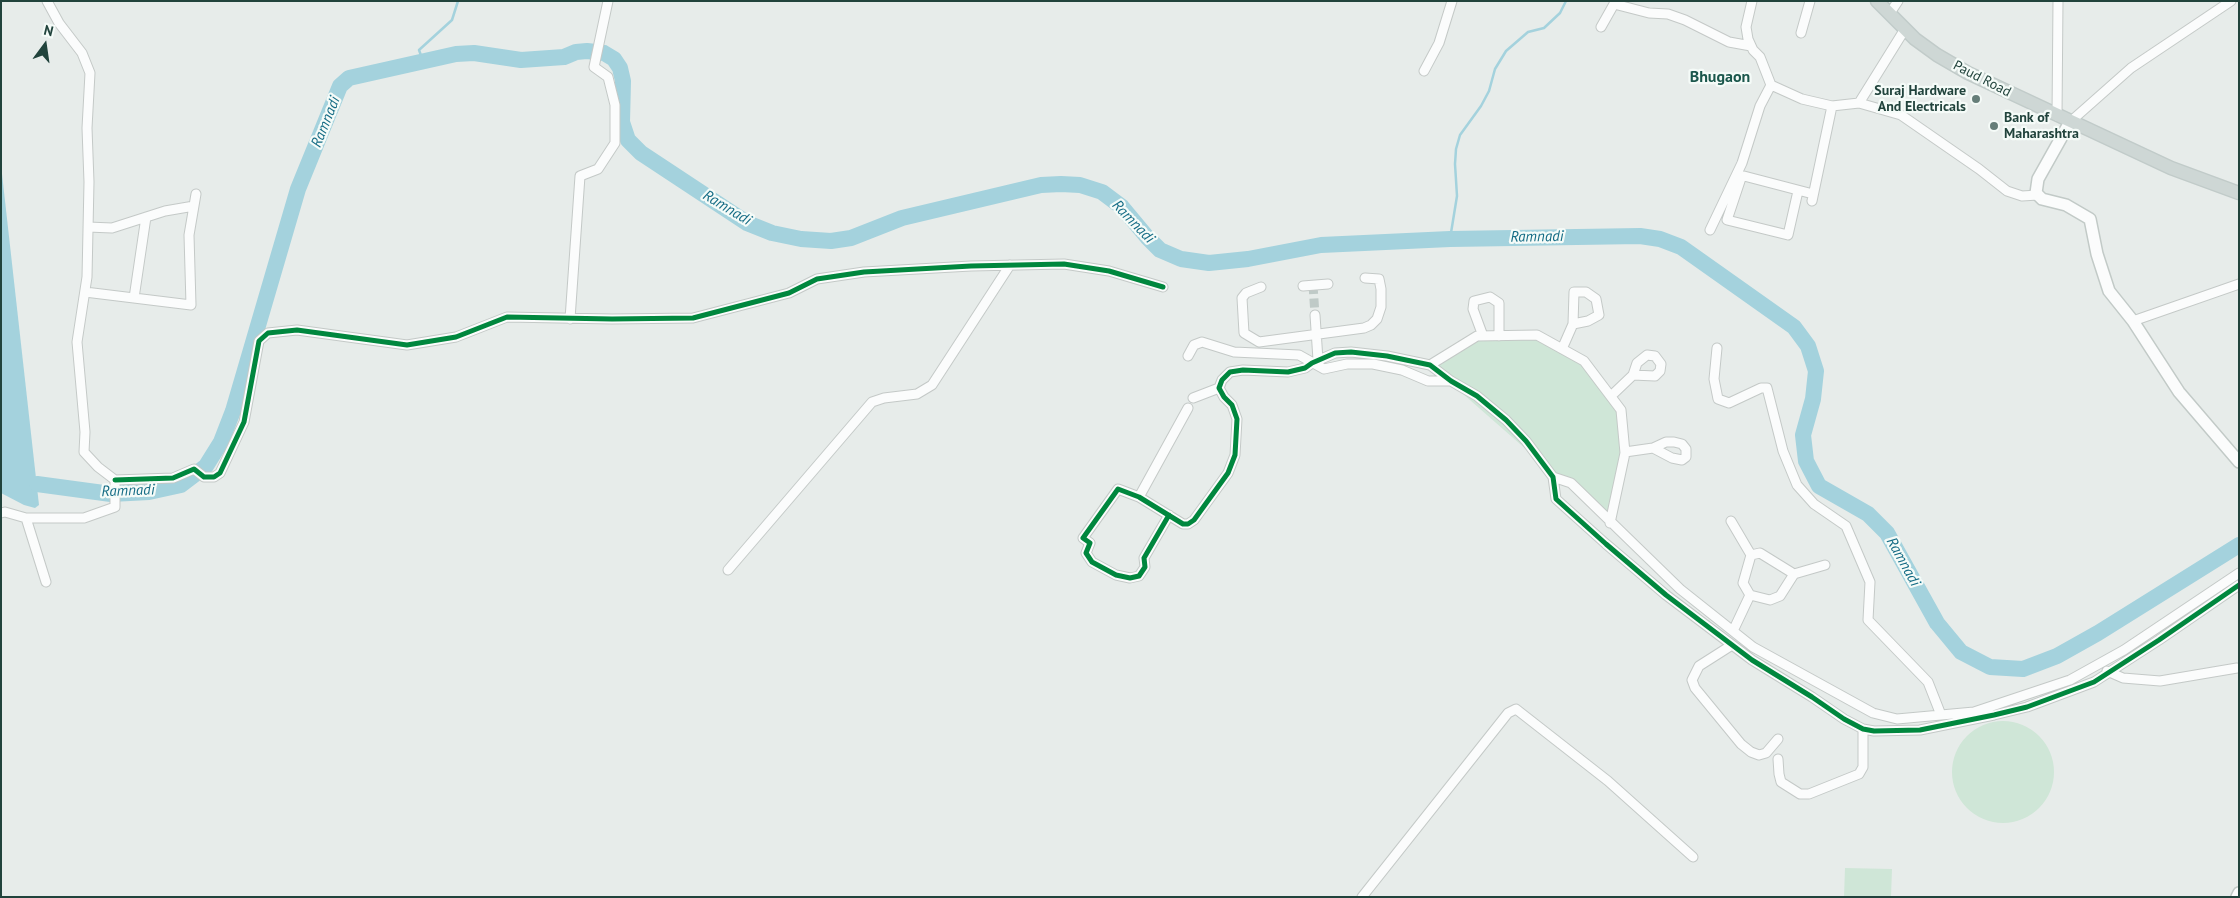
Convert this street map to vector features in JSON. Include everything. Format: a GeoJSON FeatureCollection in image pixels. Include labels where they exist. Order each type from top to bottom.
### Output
{"type":"FeatureCollection","features":[{"type":"Feature","properties":{"kind":"main road","name":"Paud Road"},"geometry":{"type":"LineString","coordinates":[[1877,1],[1905,29],[1937,55],[2070,122],[2171,168],[2239,193]]}},
{"type":"Feature","properties":{"kind":"street"},"geometry":{"type":"LineString","coordinates":[[1,513],[5,512],[26,518],[84,518],[115,507],[115,483],[84,452],[85,432],[77,342],[87,277],[87,128],[90,73],[82,53],[59,23],[47,1]]}},
{"type":"Feature","properties":{"kind":"street"},"geometry":{"type":"LineString","coordinates":[[570,319],[580,176],[598,169],[615,143],[615,105],[608,77],[594,67],[608,1]]}},
{"type":"Feature","properties":{"kind":"street"},"geometry":{"type":"LineString","coordinates":[[1424,70],[1439,43],[1452,1]]}},
{"type":"Feature","properties":{"kind":"street"},"geometry":{"type":"LineString","coordinates":[[1752,1],[1746,28],[1751,46],[1760,57],[1771,85],[1802,99],[1832,106],[1859,103],[1902,115],[2007,191],[2022,196],[2038,195]]}},
{"type":"Feature","properties":{"kind":"street"},"geometry":{"type":"LineString","coordinates":[[1801,33],[1810,1]]}},
{"type":"Feature","properties":{"kind":"street"},"geometry":{"type":"LineString","coordinates":[[1890,13],[1898,1]]}},
{"type":"Feature","properties":{"kind":"street"},"geometry":{"type":"LineString","coordinates":[[2057,116],[2058,1]]}},
{"type":"Feature","properties":{"kind":"street"},"geometry":{"type":"LineString","coordinates":[[2231,1],[2131,68],[2070,122],[2038,179],[2036,193],[2042,199],[2066,205],[2090,220],[2097,254],[2109,291],[2133,321],[2180,392],[2239,462]]}},
{"type":"Feature","properties":{"kind":"street"},"geometry":{"type":"LineString","coordinates":[[1601,27],[1614,4],[1649,13],[1668,14],[1685,20],[1729,42],[1751,46]]}},
{"type":"Feature","properties":{"kind":"street"},"geometry":{"type":"LineString","coordinates":[[1859,103],[1905,29]]}},
{"type":"Feature","properties":{"kind":"street"},"geometry":{"type":"LineString","coordinates":[[1710,230],[1742,164],[1760,106],[1771,85]]}},
{"type":"Feature","properties":{"kind":"street"},"geometry":{"type":"LineString","coordinates":[[1798,191],[1788,235],[1727,220],[1741,178],[1744,176],[1798,191],[1813,198],[1832,106]]}},
{"type":"Feature","properties":{"kind":"street"},"geometry":{"type":"LineString","coordinates":[[85,292],[191,305],[189,235],[196,194]]}},
{"type":"Feature","properties":{"kind":"street"},"geometry":{"type":"LineString","coordinates":[[88,226],[112,228],[165,211],[194,206]]}},
{"type":"Feature","properties":{"kind":"street"},"geometry":{"type":"LineString","coordinates":[[134,298],[146,217]]}},
{"type":"Feature","properties":{"kind":"street"},"geometry":{"type":"LineString","coordinates":[[115,483],[173,478],[194,469],[202,475],[214,477],[220,473],[244,422],[259,341],[268,332],[297,330],[407,345],[456,337],[508,317],[570,319],[693,318],[788,294],[817,280],[864,272],[1064,264],[1109,271],[1163,287]]}},
{"type":"Feature","properties":{"kind":"street"},"geometry":{"type":"LineString","coordinates":[[728,570],[872,402],[884,398],[917,394],[932,385],[1010,265]]}},
{"type":"Feature","properties":{"kind":"street"},"geometry":{"type":"LineString","coordinates":[[1262,287],[1246,293],[1242,298],[1244,333],[1258,342],[1364,328],[1372,325],[1377,319],[1381,307],[1381,289],[1379,279],[1365,278]]}},
{"type":"Feature","properties":{"kind":"street"},"geometry":{"type":"LineString","coordinates":[[1303,286],[1328,284]]}},
{"type":"Feature","properties":{"kind":"street"},"geometry":{"type":"LineString","coordinates":[[2133,321],[2239,284]]}},
{"type":"Feature","properties":{"kind":"street"},"geometry":{"type":"LineString","coordinates":[[1483,336],[1473,309],[1474,301],[1490,297],[1499,302],[1499,336]]}},
{"type":"Feature","properties":{"kind":"street"},"geometry":{"type":"LineString","coordinates":[[1315,315],[1315,361]]}},
{"type":"Feature","properties":{"kind":"street"},"geometry":{"type":"LineString","coordinates":[[1562,349],[1573,324]]}},
{"type":"Feature","properties":{"kind":"street"},"geometry":{"type":"LineString","coordinates":[[1430,365],[1477,336],[1537,334],[1584,361],[1621,410],[1624,452],[1610,523]]}},
{"type":"Feature","properties":{"kind":"street"},"geometry":{"type":"LineString","coordinates":[[1188,356],[1194,345],[1202,342],[1234,352],[1300,355],[1315,361],[1324,369],[1346,364],[1373,364],[1402,370],[1428,381],[1451,382]]}},
{"type":"Feature","properties":{"kind":"street"},"geometry":{"type":"LineString","coordinates":[[1717,348],[1714,379],[1718,399],[1729,403],[1761,388],[1767,388],[1783,451],[1798,485],[1814,504],[1846,526],[1870,582],[1868,620],[1928,682],[1941,715]]}},
{"type":"Feature","properties":{"kind":"street"},"geometry":{"type":"LineString","coordinates":[[1193,398],[1219,388],[1222,380],[1230,372],[1243,370],[1288,372],[1305,368],[1315,361],[1334,353],[1351,352],[1387,356],[1430,365],[1451,382],[1477,396],[1506,420],[1553,477],[1556,499],[1666,595],[1732,645],[1844,720],[1874,732],[1929,728],[2027,707],[2094,682],[2239,585]]}},
{"type":"Feature","properties":{"kind":"street"},"geometry":{"type":"LineString","coordinates":[[1611,396],[1633,375]]}},
{"type":"Feature","properties":{"kind":"street"},"geometry":{"type":"LineString","coordinates":[[1169,515],[1144,558],[1145,567],[1139,576],[1130,578],[1116,575],[1092,562],[1086,553],[1090,543],[1083,538],[1118,488],[1139,497],[1169,515],[1183,524],[1188,524],[1194,520],[1228,473],[1235,454],[1236,419],[1232,404],[1224,397],[1219,388]]}},
{"type":"Feature","properties":{"kind":"street"},"geometry":{"type":"LineString","coordinates":[[1139,497],[1188,408]]}},
{"type":"Feature","properties":{"kind":"street"},"geometry":{"type":"LineString","coordinates":[[1624,452],[1653,448]]}},
{"type":"Feature","properties":{"kind":"street"},"geometry":{"type":"LineString","coordinates":[[1553,477],[1571,483],[1680,589],[1753,647],[1872,713],[1897,719],[1974,712],[2070,680],[2102,662],[2239,573]]}},
{"type":"Feature","properties":{"kind":"street"},"geometry":{"type":"LineString","coordinates":[[26,518],[46,582]]}},
{"type":"Feature","properties":{"kind":"street"},"geometry":{"type":"LineString","coordinates":[[1731,521],[1751,555],[1743,583],[1750,595],[1770,600],[1780,596],[1794,574],[1825,565]]}},
{"type":"Feature","properties":{"kind":"street"},"geometry":{"type":"LineString","coordinates":[[1751,555],[1760,553],[1794,574]]}},
{"type":"Feature","properties":{"kind":"street"},"geometry":{"type":"LineString","coordinates":[[1733,631],[1750,595]]}},
{"type":"Feature","properties":{"kind":"street"},"geometry":{"type":"LineString","coordinates":[[2201,599],[2207,608]]}},
{"type":"Feature","properties":{"kind":"street"},"geometry":{"type":"LineString","coordinates":[[1732,645],[1699,666],[1692,680],[1694,688],[1741,744],[1751,752],[1759,755],[1766,753],[1778,739]]}},
{"type":"Feature","properties":{"kind":"street"},"geometry":{"type":"LineString","coordinates":[[2102,662],[2108,672],[2123,678],[2160,681],[2237,668]]}},
{"type":"Feature","properties":{"kind":"street"},"geometry":{"type":"LineString","coordinates":[[1362,897],[1508,713],[1516,708],[1608,781],[1693,857]]}},
{"type":"Feature","properties":{"kind":"street"},"geometry":{"type":"LineString","coordinates":[[1897,719],[1898,731]]}},
{"type":"Feature","properties":{"kind":"street"},"geometry":{"type":"LineString","coordinates":[[1778,759],[1781,782],[1800,794],[1809,794],[1858,774],[1863,767],[1863,729]]}},
{"type":"Feature","properties":{"kind":"street"},"geometry":{"type":"LineString","coordinates":[[2237,897],[2239,893]]}},
{"type":"Feature","properties":{"kind":"green space"},"geometry":{"type":"Polygon","coordinates":[[[1537,335],[1584,361],[1621,410],[1625,453],[1610,523],[1430,365],[1477,336],[1537,335]]]}},
{"type":"Feature","properties":{"kind":"green space"},"geometry":{"type":"Polygon","coordinates":[[[2003,721],[2023,725],[2039,736],[2050,752],[2054,772],[2050,792],[2039,808],[2023,819],[2003,823],[1983,819],[1967,808],[1956,792],[1952,772],[1956,752],[1967,736],[1983,725],[2003,721]]]}},
{"type":"Feature","properties":{"kind":"green space"},"geometry":{"type":"Polygon","coordinates":[[[1845,868],[1892,869],[1891,897],[1844,897],[1845,868]]]}},
{"type":"Feature","properties":{"kind":"water"},"geometry":{"type":"Polygon","coordinates":[[[1,165],[39,505],[35,508],[24,505],[1,493],[1,165]]]}},
{"type":"Feature","properties":{"kind":"waterway"},"geometry":{"type":"LineString","coordinates":[[423,61],[419,50],[452,20],[458,1]]}},
{"type":"Feature","properties":{"kind":"waterway"},"geometry":{"type":"LineString","coordinates":[[1450,239],[1457,196],[1455,164],[1456,149],[1460,135],[1481,106],[1489,91],[1495,69],[1506,51],[1528,32],[1544,28],[1560,13],[1566,1]]}},
{"type":"Feature","properties":{"kind":"waterway","name":"Ramnadi"},"geometry":{"type":"LineString","coordinates":[[37,484],[111,494],[149,492],[181,485],[206,466],[221,442],[233,411],[298,189],[340,86],[349,78],[456,54],[474,53],[521,60],[564,57],[576,52],[587,51],[604,53],[614,59],[620,68],[623,81],[622,122],[628,140],[641,153],[747,223],[772,233],[801,239],[831,241],[851,238],[902,218],[1041,185],[1061,184],[1080,185],[1102,192],[1122,207],[1160,250],[1181,259],[1209,263],[1248,259],[1321,245],[1450,239],[1640,236],[1660,239],[1681,247],[1794,327],[1808,346],[1816,371],[1813,399],[1803,435],[1806,461],[1819,486],[1868,514],[1887,533],[1937,623],[1961,652],[1990,667],[2023,669],[2057,656],[2098,633],[2239,545]]}},
{"type":"Feature","properties":{"kind":"tunnel"},"geometry":{"type":"LineString","coordinates":[[1313,285],[1315,315]]}},
{"type":"Feature","properties":{"kind":"cycle path"},"geometry":{"type":"LineString","coordinates":[[115,480],[173,478],[194,469],[204,477],[214,477],[220,473],[244,422],[259,341],[268,333],[297,330],[407,345],[456,337],[507,317],[693,318],[789,293],[817,279],[864,272],[971,266],[1064,264],[1109,271],[1163,287]]}},
{"type":"Feature","properties":{"kind":"cycle path"},"geometry":{"type":"LineString","coordinates":[[1169,515],[1144,558],[1145,567],[1139,576],[1130,578],[1116,575],[1092,562],[1086,553],[1090,543],[1083,538],[1118,489],[1139,497],[1183,524],[1188,524],[1194,520],[1228,473],[1235,455],[1237,419],[1232,405],[1219,388],[1222,380],[1230,372],[1243,370],[1288,372],[1305,368],[1335,353],[1351,352],[1387,356],[1430,365],[1451,381],[1477,396],[1506,420],[1526,441],[1553,477],[1556,499],[1606,544],[1666,595],[1752,660],[1844,719],[1863,729],[1874,731],[1920,730],[1994,715],[2027,707],[2094,682],[2239,585]]}},
{"type":"Feature","properties":{"kind":"place","name":"Suraj Hardware And Electricals"},"geometry":{"type":"Point","coordinates":[1976,99]}},
{"type":"Feature","properties":{"kind":"place","name":"Bank of Maharashtra"},"geometry":{"type":"Point","coordinates":[1994,126]}},
{"type":"Feature","properties":{"kind":"district","name":"Bhugaon"},"geometry":{"type":"Point","coordinates":[1720,77]}}]}
